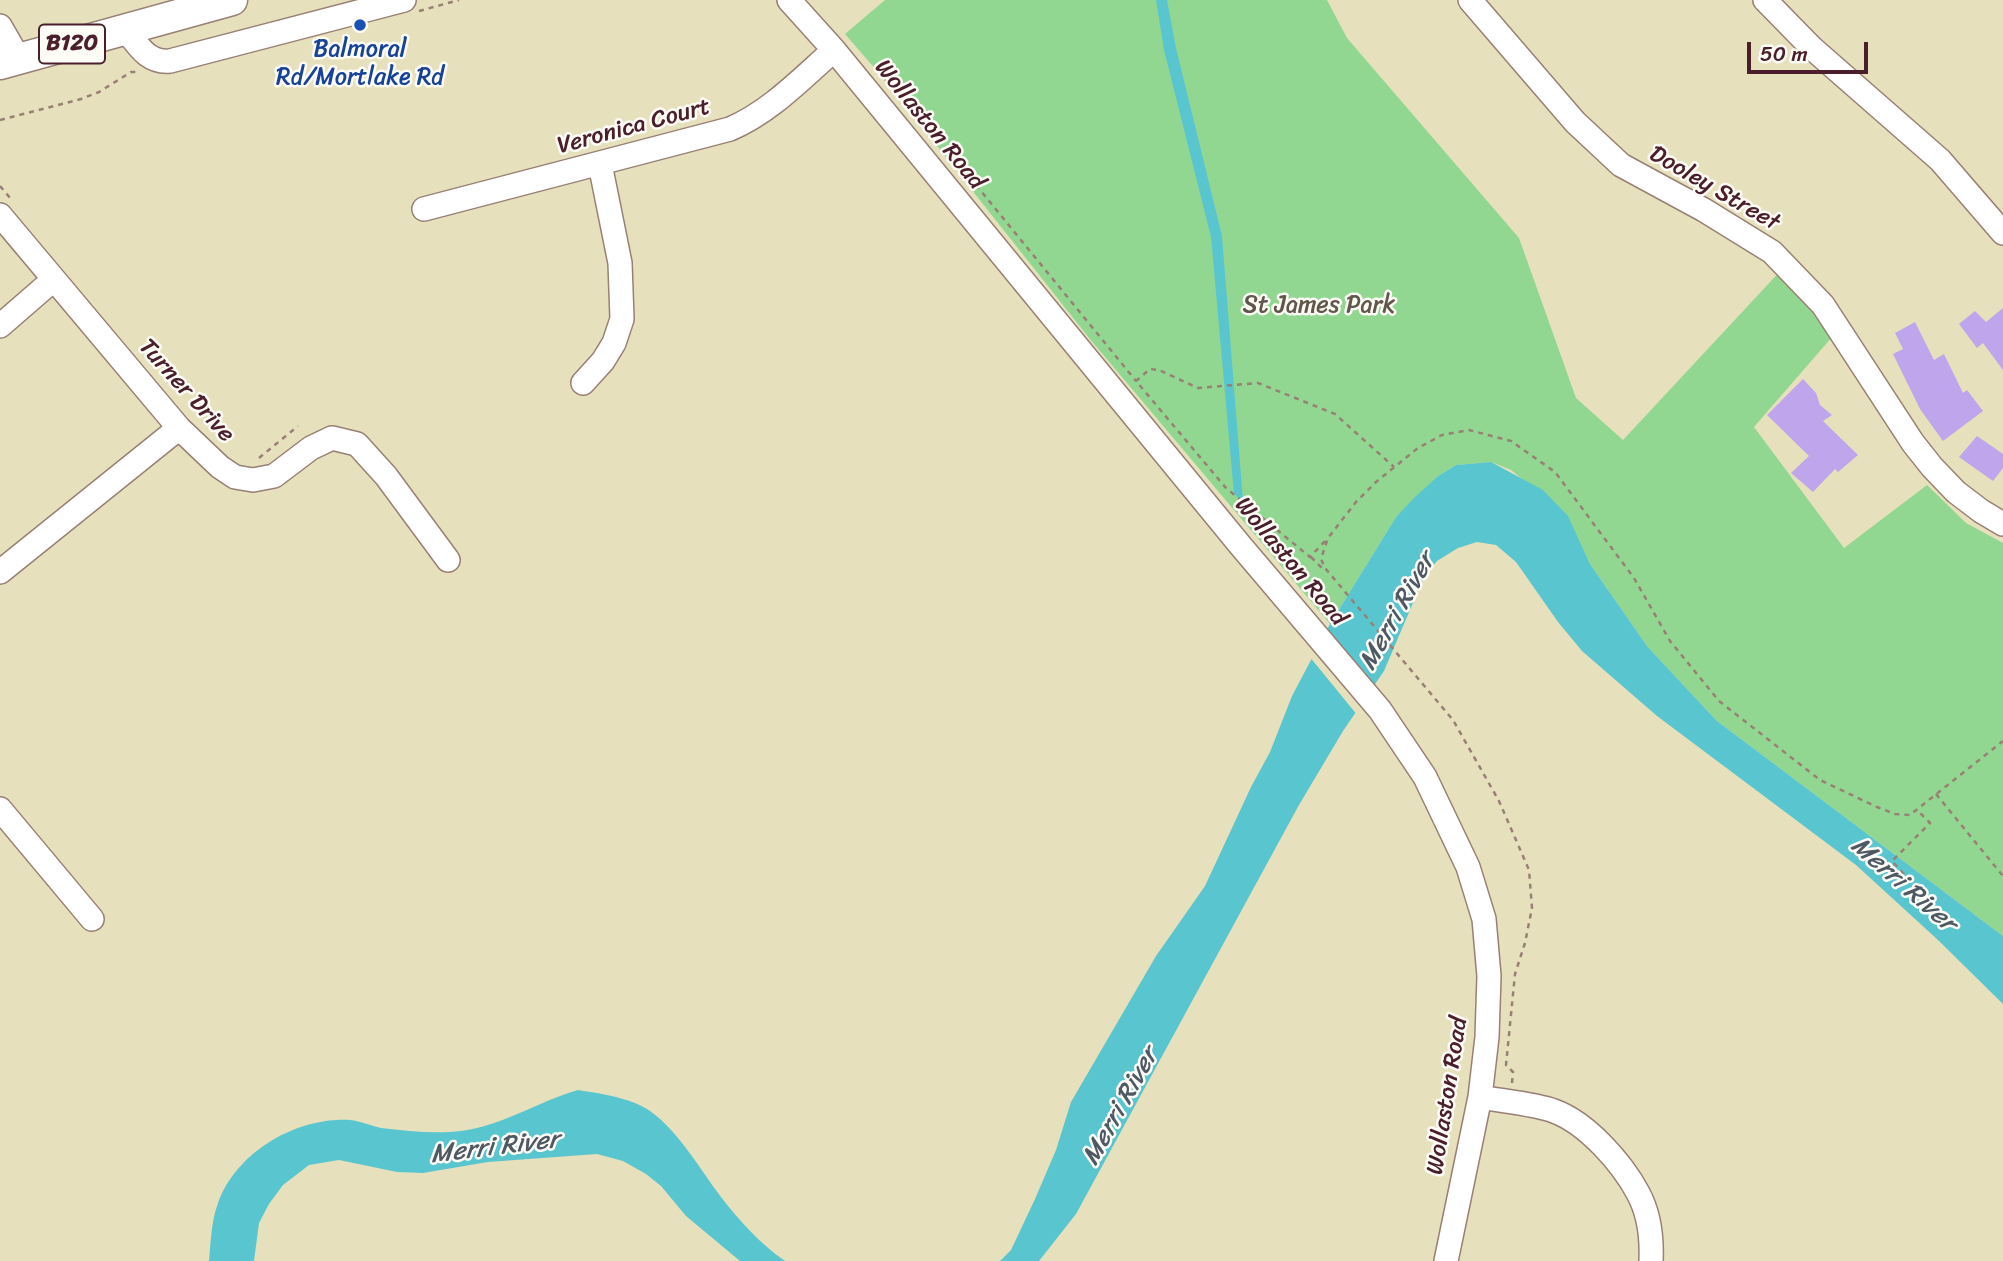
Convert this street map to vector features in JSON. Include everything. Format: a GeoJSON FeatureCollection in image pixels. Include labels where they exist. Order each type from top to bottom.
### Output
{"type":"FeatureCollection","features":[{"type":"Feature","properties":{"kind":"main road","name":"B120"},"geometry":{"type":"LineString","coordinates":[[9,61],[232,0]]}},
{"type":"Feature","properties":{"kind":"street"},"geometry":{"type":"LineString","coordinates":[[125,29],[150,58],[164,61],[404,0]]}},
{"type":"Feature","properties":{"kind":"street","name":"Wollaston Road"},"geometry":{"type":"LineString","coordinates":[[789,0],[834,50],[1380,710],[1425,777],[1468,867],[1484,919],[1489,976],[1487,1037],[1480,1097],[1446,1261]]}},
{"type":"Feature","properties":{"kind":"street","name":"Dooley Street"},"geometry":{"type":"LineString","coordinates":[[1470,0],[1575,122],[1621,165],[1704,210],[1772,253],[1823,305],[1913,443],[1932,467],[1956,492],[2003,524]]}},
{"type":"Feature","properties":{"kind":"street"},"geometry":{"type":"LineString","coordinates":[[1765,0],[1834,68],[1940,160],[2003,233]]}},
{"type":"Feature","properties":{"kind":"street"},"geometry":{"type":"LineString","coordinates":[[0,26],[9,61]]}},
{"type":"Feature","properties":{"kind":"street","name":"Veronica Court"},"geometry":{"type":"LineString","coordinates":[[424,209],[730,129],[751,120],[834,50]]}},
{"type":"Feature","properties":{"kind":"street"},"geometry":{"type":"LineString","coordinates":[[583,383],[603,361],[614,343],[622,319],[621,263],[600,164]]}},
{"type":"Feature","properties":{"kind":"street","name":"Turner Drive"},"geometry":{"type":"LineString","coordinates":[[8,210],[53,280],[179,428],[228,472],[235,477],[253,480],[274,476],[311,448],[332,438],[358,444],[386,476],[449,560]]}},
{"type":"Feature","properties":{"kind":"street"},"geometry":{"type":"LineString","coordinates":[[0,326],[53,280]]}},
{"type":"Feature","properties":{"kind":"street"},"geometry":{"type":"LineString","coordinates":[[0,572],[179,428]]}},
{"type":"Feature","properties":{"kind":"street"},"geometry":{"type":"LineString","coordinates":[[0,809],[92,919]]}},
{"type":"Feature","properties":{"kind":"street"},"geometry":{"type":"LineString","coordinates":[[1480,1097],[1555,1111],[1593,1135],[1620,1166],[1639,1194],[1652,1236],[1651,1261]]}},
{"type":"Feature","properties":{"kind":"path"},"geometry":{"type":"LineString","coordinates":[[884,79],[901,93],[1226,488],[1334,579]]}},
{"type":"Feature","properties":{"kind":"path"},"geometry":{"type":"LineString","coordinates":[[0,186],[8,210]]}},
{"type":"Feature","properties":{"kind":"path"},"geometry":{"type":"LineString","coordinates":[[1136,381],[1150,369],[1159,370],[1198,388],[1258,383],[1335,414],[1394,467]]}},
{"type":"Feature","properties":{"kind":"path"},"geometry":{"type":"LineString","coordinates":[[253,462],[298,426]]}},
{"type":"Feature","properties":{"kind":"path"},"geometry":{"type":"LineString","coordinates":[[1310,557],[1356,502],[1418,448],[1442,435],[1469,430],[1511,441],[1555,472],[1634,578],[1670,641],[1719,701],[1820,780],[1895,814],[1910,816],[2003,741]]}},
{"type":"Feature","properties":{"kind":"path"},"geometry":{"type":"LineString","coordinates":[[1328,538],[1321,559],[1325,568],[1441,704],[1463,736],[1499,801],[1529,870],[1532,908],[1515,974],[1506,1065],[1513,1072],[1511,1103]]}},
{"type":"Feature","properties":{"kind":"path"},"geometry":{"type":"LineString","coordinates":[[1936,794],[2003,876]]}},
{"type":"Feature","properties":{"kind":"path"},"geometry":{"type":"LineString","coordinates":[[1904,874],[1892,861],[1930,823],[1917,810]]}},
{"type":"Feature","properties":{"kind":"green space","name":"St James Park"},"geometry":{"type":"Polygon","coordinates":[[[885,0],[1327,0],[1347,38],[1519,238],[1576,398],[1623,440],[1785,266],[1839,329],[1754,427],[1844,548],[1927,485],[1966,523],[2003,543],[2003,936],[1717,721],[1647,646],[1590,564],[1567,516],[1511,470],[1491,462],[1456,465],[1438,476],[1396,517],[1330,624],[1089,338],[884,79],[845,34],[885,0]]]}},
{"type":"Feature","properties":{"kind":"water"},"geometry":{"type":"Polygon","coordinates":[[[1156,0],[1167,0],[1176,48],[1222,236],[1243,501],[1234,494],[1211,237],[1164,50],[1156,0]]]}},
{"type":"Feature","properties":{"kind":"water","name":"Merri River"},"geometry":{"type":"Polygon","coordinates":[[[1491,462],[1543,490],[1568,516],[1590,564],[1647,646],[1717,721],[2003,936],[2003,1004],[1856,865],[1657,716],[1582,651],[1516,562],[1496,545],[1477,542],[1458,548],[1437,561],[1424,577],[1384,671],[1343,731],[1299,805],[1076,1214],[1039,1261],[1000,1261],[1011,1250],[1035,1199],[1056,1150],[1071,1102],[1156,956],[1205,886],[1270,752],[1292,696],[1330,624],[1396,517],[1414,498],[1438,476],[1456,465],[1491,462]]]}},
{"type":"Feature","properties":{"kind":"water","name":"Merri River"},"geometry":{"type":"Polygon","coordinates":[[[578,1090],[635,1103],[660,1119],[683,1144],[742,1223],[785,1261],[740,1261],[686,1216],[661,1186],[646,1174],[623,1161],[597,1154],[488,1162],[423,1173],[397,1172],[339,1160],[309,1165],[283,1185],[269,1204],[259,1223],[254,1261],[209,1261],[214,1217],[227,1184],[254,1153],[290,1131],[310,1124],[350,1120],[401,1130],[461,1131],[506,1119],[578,1090]]]}},
{"type":"Feature","properties":{"kind":"pier"},"geometry":{"type":"Polygon","coordinates":[[[1322,631],[1373,692],[1358,716],[1309,656],[1322,631]]]}},
{"type":"Feature","properties":{"kind":"building"},"geometry":{"type":"Polygon","coordinates":[[[2003,308],[2003,370],[1983,343],[1977,348],[1959,324],[1975,311],[1986,322],[2003,308]]]}},
{"type":"Feature","properties":{"kind":"building"},"geometry":{"type":"Polygon","coordinates":[[[1915,322],[1934,360],[1944,354],[1963,393],[1967,390],[1983,411],[1943,441],[1920,409],[1893,354],[1903,349],[1895,333],[1915,322]]]}},
{"type":"Feature","properties":{"kind":"building"},"geometry":{"type":"Polygon","coordinates":[[[1803,379],[1816,393],[1820,405],[1832,415],[1823,421],[1858,455],[1838,472],[1835,469],[1813,492],[1791,473],[1809,456],[1767,415],[1803,379]]]}},
{"type":"Feature","properties":{"kind":"building"},"geometry":{"type":"Polygon","coordinates":[[[1977,436],[2003,454],[2003,468],[1993,481],[1959,457],[1977,436]]]}},
{"type":"Feature","properties":{"kind":"place","name":"Balmoral Rd/Mortlake Rd"},"geometry":{"type":"Point","coordinates":[360,25]}}]}
